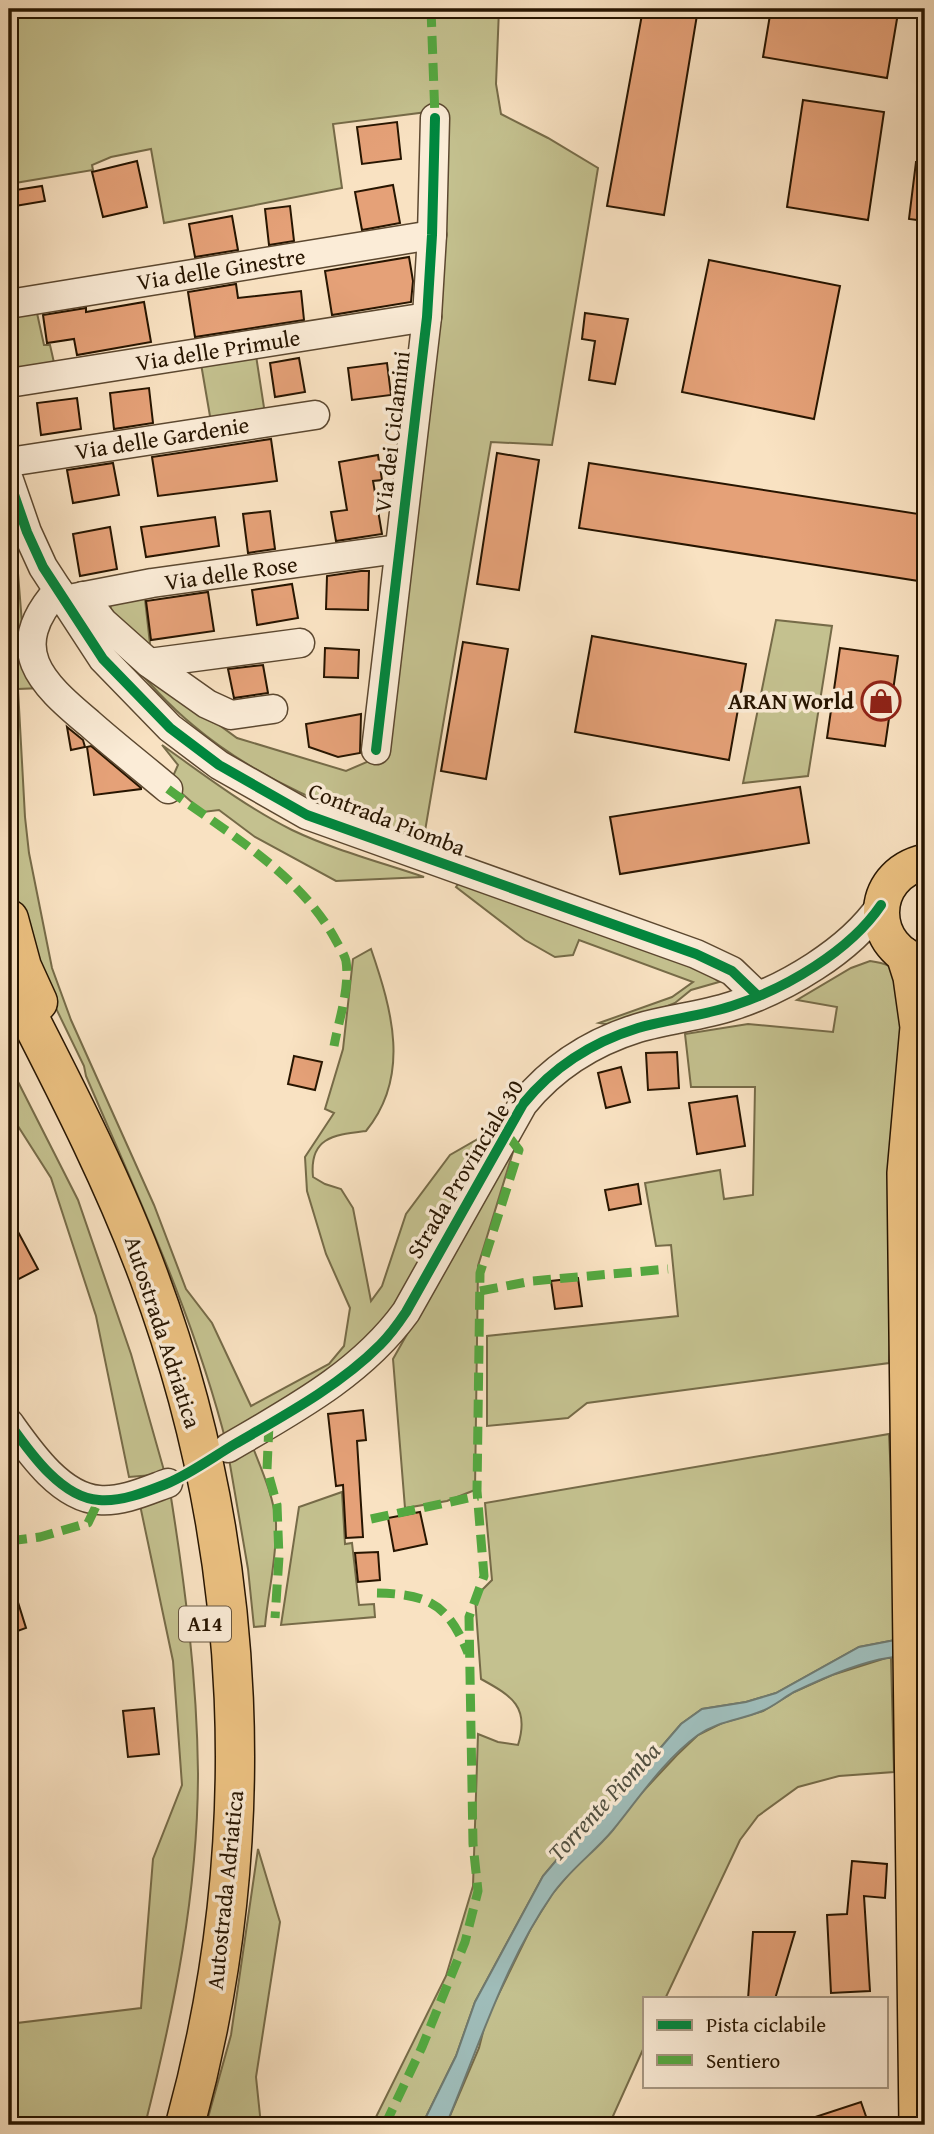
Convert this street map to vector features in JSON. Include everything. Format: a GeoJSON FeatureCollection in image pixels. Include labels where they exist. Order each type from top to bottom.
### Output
{"type":"FeatureCollection","features":[{"type":"Feature","properties":{"kind":"highway"},"geometry":{"type":"LineString","coordinates":[[9,919],[22,967],[71,1070],[66,1091]]}},
{"type":"Feature","properties":{"kind":"highway","name":"Autostrada Adriatica"},"geometry":{"type":"LineString","coordinates":[[9,978],[66,1091],[133,1237],[175,1355],[200,1443],[212,1505],[230,1629],[236,1789],[228,1903],[214,1997],[203,2054],[184,2125]]}},
{"type":"Feature","properties":{"kind":"highway","name":"Autostrada Adriatica"},"geometry":{"type":"LineString","coordinates":[[9,1033],[98,1217],[135,1309],[164,1405],[189,1510],[202,1606],[210,1702],[211,1796],[207,1856],[191,1985],[159,2125]]}},
{"type":"Feature","properties":{"kind":"main road"},"geometry":{"type":"LineString","coordinates":[[916,2125],[914,1768],[905,1173],[922,1016],[911,976],[909,957],[884,930],[881,905],[885,891],[893,879],[918,861]]}},
{"type":"Feature","properties":{"kind":"street","name":"Via dei Ciclamini"},"geometry":{"type":"LineString","coordinates":[[376,750],[427,317],[435,118]]}},
{"type":"Feature","properties":{"kind":"street","name":"Via delle Ginestre"},"geometry":{"type":"LineString","coordinates":[[9,304],[432,235]]}},
{"type":"Feature","properties":{"kind":"street","name":"Via delle Primule"},"geometry":{"type":"LineString","coordinates":[[9,383],[427,317]]}},
{"type":"Feature","properties":{"kind":"street","name":"Via delle Gardenie"},"geometry":{"type":"LineString","coordinates":[[9,462],[315,415]]}},
{"type":"Feature","properties":{"kind":"street","name":"Contrada Piomba"},"geometry":{"type":"LineString","coordinates":[[9,480],[27,533],[43,567],[69,595],[103,659],[170,728],[219,765],[307,815],[696,954],[732,971],[758,996]]}},
{"type":"Feature","properties":{"kind":"street","name":"Via delle Rose"},"geometry":{"type":"LineString","coordinates":[[69,595],[398,549]]}},
{"type":"Feature","properties":{"kind":"street"},"geometry":{"type":"LineString","coordinates":[[168,789],[58,697],[37,670],[32,642],[36,623],[45,605],[69,595],[103,621],[149,663],[207,704],[231,715],[274,709]]}},
{"type":"Feature","properties":{"kind":"street"},"geometry":{"type":"LineString","coordinates":[[149,663],[300,643]]}},
{"type":"Feature","properties":{"kind":"street","name":"Strada Provinciale 30"},"geometry":{"type":"LineString","coordinates":[[228,1448],[337,1381],[391,1333],[406,1312],[523,1104],[547,1078],[580,1054],[607,1040],[638,1028],[729,1007],[775,989],[842,948],[864,927],[881,905]]}},
{"type":"Feature","properties":{"kind":"street","name":"Strada Provinciale 30"},"geometry":{"type":"LineString","coordinates":[[842,948],[857,944],[877,944],[909,957]]}},
{"type":"Feature","properties":{"kind":"street"},"geometry":{"type":"LineString","coordinates":[[9,1423],[47,1471],[62,1484],[87,1497],[99,1500],[128,1497],[168,1483]]}},
{"type":"Feature","properties":{"kind":"shaded area"},"geometry":{"type":"Polygon","coordinates":[[[9,9],[499,9],[496,84],[501,114],[598,168],[552,445],[491,442],[423,843],[304,794],[247,764],[220,746],[167,702],[94,621],[147,672],[237,738],[346,771],[383,755],[443,110],[333,124],[342,188],[164,223],[151,149],[111,157],[92,165],[93,170],[9,184],[9,9]]]}},
{"type":"Feature","properties":{"kind":"shaded area"},"geometry":{"type":"Polygon","coordinates":[[[35,304],[44,345],[50,345],[55,367],[9,374],[9,308],[35,304]]]}},
{"type":"Feature","properties":{"kind":"shaded area"},"geometry":{"type":"Polygon","coordinates":[[[255,349],[265,414],[211,422],[200,358],[255,349]]]}},
{"type":"Feature","properties":{"kind":"shaded area"},"geometry":{"type":"Polygon","coordinates":[[[9,519],[15,536],[24,648],[42,688],[18,689],[29,853],[52,968],[71,1020],[154,1205],[186,1289],[212,1323],[251,1406],[329,1364],[344,1346],[350,1308],[326,1254],[307,1191],[305,1157],[334,1113],[325,1109],[343,1049],[353,959],[371,949],[385,995],[393,1042],[389,1088],[380,1110],[366,1131],[334,1137],[320,1146],[315,1154],[313,1177],[341,1189],[353,1208],[371,1301],[382,1286],[406,1214],[450,1155],[490,1132],[459,1194],[373,1343],[227,1446],[199,1351],[164,1258],[84,1066],[33,961],[9,867],[9,519]]]}},
{"type":"Feature","properties":{"kind":"shaded area"},"geometry":{"type":"Polygon","coordinates":[[[144,591],[150,644],[139,645],[111,616],[110,595],[144,591]]]}},
{"type":"Feature","properties":{"kind":"shaded area"},"geometry":{"type":"Polygon","coordinates":[[[776,620],[832,626],[808,776],[743,783],[776,620]]]}},
{"type":"Feature","properties":{"kind":"shaded area"},"geometry":{"type":"Polygon","coordinates":[[[162,745],[242,801],[292,830],[341,850],[424,877],[336,881],[255,837],[219,810],[203,812],[170,783],[178,765],[162,745]]]}},
{"type":"Feature","properties":{"kind":"shaded area"},"geometry":{"type":"Polygon","coordinates":[[[459,883],[701,967],[719,982],[691,990],[675,1003],[617,1026],[599,1023],[672,997],[693,982],[579,940],[573,955],[555,957],[525,940],[456,887],[459,883]]]}},
{"type":"Feature","properties":{"kind":"shaded area"},"geometry":{"type":"Polygon","coordinates":[[[870,961],[889,966],[904,979],[889,1363],[587,1403],[568,1418],[487,1426],[487,1336],[678,1316],[671,1245],[656,1246],[645,1183],[720,1170],[724,1199],[753,1195],[755,1087],[691,1087],[685,1034],[748,1024],[833,1032],[837,1007],[797,1000],[851,968],[870,961]]]}},
{"type":"Feature","properties":{"kind":"shaded area"},"geometry":{"type":"Polygon","coordinates":[[[9,1064],[78,1200],[131,1354],[165,1474],[129,1477],[96,1316],[51,1178],[9,1112],[9,1064]]]}},
{"type":"Feature","properties":{"kind":"shaded area"},"geometry":{"type":"Polygon","coordinates":[[[513,1152],[478,1266],[475,1490],[447,1501],[405,1508],[393,1359],[513,1152]]]}},
{"type":"Feature","properties":{"kind":"shaded area"},"geometry":{"type":"Polygon","coordinates":[[[889,1434],[895,1640],[859,1647],[776,1693],[746,1702],[702,1709],[681,1724],[601,1817],[565,1850],[543,1876],[475,2002],[456,2056],[422,2125],[372,2125],[446,1976],[473,1886],[478,1734],[498,1742],[518,1745],[521,1732],[522,1721],[516,1704],[502,1691],[481,1679],[475,1597],[492,1580],[485,1503],[889,1434]]]}},
{"type":"Feature","properties":{"kind":"shaded area"},"geometry":{"type":"Polygon","coordinates":[[[250,1440],[270,1492],[276,1523],[274,1562],[265,1626],[254,1627],[248,1569],[228,1453],[250,1440]]]}},
{"type":"Feature","properties":{"kind":"shaded area"},"geometry":{"type":"Polygon","coordinates":[[[170,1491],[193,1667],[198,1773],[197,1818],[189,1906],[175,1994],[145,2125],[9,2125],[9,2024],[141,2008],[153,1859],[182,1785],[173,1661],[140,1505],[170,1491]]]}},
{"type":"Feature","properties":{"kind":"shaded area"},"geometry":{"type":"Polygon","coordinates":[[[342,1492],[345,1544],[352,1543],[359,1605],[374,1604],[375,1617],[281,1625],[299,1507],[342,1492]]]}},
{"type":"Feature","properties":{"kind":"shaded area"},"geometry":{"type":"Polygon","coordinates":[[[891,1658],[894,1772],[839,1776],[798,1787],[758,1816],[740,1840],[666,1997],[643,1997],[643,2049],[609,2125],[446,2125],[479,2048],[486,2020],[531,1928],[552,1894],[573,1869],[611,1832],[635,1800],[698,1735],[722,1723],[763,1711],[794,1692],[832,1675],[891,1658]]]}},
{"type":"Feature","properties":{"kind":"shaded area"},"geometry":{"type":"Polygon","coordinates":[[[258,1849],[280,1922],[256,2077],[261,2125],[206,2125],[231,2035],[258,1849]]]}},
{"type":"Feature","properties":{"kind":"water"},"geometry":{"type":"Polygon","coordinates":[[[895,1640],[925,1655],[877,1660],[828,1677],[794,1692],[766,1709],[706,1730],[674,1756],[613,1830],[552,1895],[506,1978],[446,2125],[422,2125],[456,2056],[475,2002],[543,1876],[565,1850],[601,1817],[681,1724],[702,1709],[746,1702],[776,1693],[859,1647],[895,1640]]]}},
{"type":"Feature","properties":{"kind":"building"},"geometry":{"type":"Polygon","coordinates":[[[643,9],[698,9],[664,215],[607,206],[643,9]]]}},
{"type":"Feature","properties":{"kind":"building"},"geometry":{"type":"Polygon","coordinates":[[[771,9],[871,9],[898,13],[887,78],[763,57],[771,9]]]}},
{"type":"Feature","properties":{"kind":"building"},"geometry":{"type":"Polygon","coordinates":[[[803,100],[884,112],[868,220],[787,207],[803,100]]]}},
{"type":"Feature","properties":{"kind":"building"},"geometry":{"type":"Polygon","coordinates":[[[397,122],[401,159],[362,164],[357,127],[397,122]]]}},
{"type":"Feature","properties":{"kind":"building"},"geometry":{"type":"Polygon","coordinates":[[[137,161],[147,207],[103,217],[92,172],[137,161]]]}},
{"type":"Feature","properties":{"kind":"building"},"geometry":{"type":"Polygon","coordinates":[[[916,162],[925,162],[925,221],[909,219],[916,162]]]}},
{"type":"Feature","properties":{"kind":"building"},"geometry":{"type":"Polygon","coordinates":[[[393,185],[400,223],[362,230],[355,192],[393,185]]]}},
{"type":"Feature","properties":{"kind":"building"},"geometry":{"type":"Polygon","coordinates":[[[42,186],[45,201],[9,207],[9,191],[42,186]]]}},
{"type":"Feature","properties":{"kind":"building"},"geometry":{"type":"Polygon","coordinates":[[[290,206],[294,241],[269,245],[265,209],[290,206]]]}},
{"type":"Feature","properties":{"kind":"building"},"geometry":{"type":"Polygon","coordinates":[[[232,216],[238,250],[195,257],[189,224],[232,216]]]}},
{"type":"Feature","properties":{"kind":"building"},"geometry":{"type":"Polygon","coordinates":[[[409,257],[413,281],[411,302],[332,315],[325,271],[409,257]]]}},
{"type":"Feature","properties":{"kind":"building"},"geometry":{"type":"Polygon","coordinates":[[[709,260],[840,286],[814,419],[682,392],[709,260]]]}},
{"type":"Feature","properties":{"kind":"building"},"geometry":{"type":"Polygon","coordinates":[[[236,284],[238,298],[301,291],[304,320],[195,337],[188,292],[236,284]]]}},
{"type":"Feature","properties":{"kind":"building"},"geometry":{"type":"Polygon","coordinates":[[[144,302],[151,342],[77,355],[74,339],[47,343],[43,315],[86,308],[86,312],[144,302]]]}},
{"type":"Feature","properties":{"kind":"building"},"geometry":{"type":"Polygon","coordinates":[[[585,313],[628,319],[615,384],[589,380],[595,341],[582,339],[585,313]]]}},
{"type":"Feature","properties":{"kind":"building"},"geometry":{"type":"Polygon","coordinates":[[[299,358],[305,392],[275,397],[270,363],[299,358]]]}},
{"type":"Feature","properties":{"kind":"building"},"geometry":{"type":"Polygon","coordinates":[[[387,363],[391,395],[352,400],[348,368],[387,363]]]}},
{"type":"Feature","properties":{"kind":"building"},"geometry":{"type":"Polygon","coordinates":[[[149,388],[153,423],[114,429],[110,393],[149,388]]]}},
{"type":"Feature","properties":{"kind":"building"},"geometry":{"type":"Polygon","coordinates":[[[77,398],[81,429],[41,435],[37,403],[77,398]]]}},
{"type":"Feature","properties":{"kind":"building"},"geometry":{"type":"Polygon","coordinates":[[[271,439],[277,481],[158,496],[152,457],[271,439]]]}},
{"type":"Feature","properties":{"kind":"building"},"geometry":{"type":"Polygon","coordinates":[[[497,453],[539,460],[519,590],[477,584],[497,453]]]}},
{"type":"Feature","properties":{"kind":"building"},"geometry":{"type":"Polygon","coordinates":[[[378,455],[382,480],[373,481],[382,534],[336,541],[331,512],[347,510],[339,462],[378,455]]]}},
{"type":"Feature","properties":{"kind":"building"},"geometry":{"type":"Polygon","coordinates":[[[113,463],[119,495],[73,503],[67,470],[113,463]]]}},
{"type":"Feature","properties":{"kind":"building"},"geometry":{"type":"Polygon","coordinates":[[[589,463],[925,515],[925,582],[579,528],[589,463]]]}},
{"type":"Feature","properties":{"kind":"building"},"geometry":{"type":"Polygon","coordinates":[[[270,511],[275,549],[248,553],[243,514],[270,511]]]}},
{"type":"Feature","properties":{"kind":"building"},"geometry":{"type":"Polygon","coordinates":[[[215,517],[219,546],[146,557],[141,527],[215,517]]]}},
{"type":"Feature","properties":{"kind":"building"},"geometry":{"type":"Polygon","coordinates":[[[110,527],[117,569],[80,576],[73,534],[110,527]]]}},
{"type":"Feature","properties":{"kind":"building"},"geometry":{"type":"Polygon","coordinates":[[[369,571],[368,610],[326,609],[327,576],[369,571]]]}},
{"type":"Feature","properties":{"kind":"building"},"geometry":{"type":"Polygon","coordinates":[[[292,584],[298,618],[257,625],[252,590],[292,584]]]}},
{"type":"Feature","properties":{"kind":"building"},"geometry":{"type":"Polygon","coordinates":[[[208,592],[214,631],[151,640],[146,601],[208,592]]]}},
{"type":"Feature","properties":{"kind":"building"},"geometry":{"type":"Polygon","coordinates":[[[592,636],[746,664],[729,760],[575,732],[592,636]]]}},
{"type":"Feature","properties":{"kind":"building"},"geometry":{"type":"Polygon","coordinates":[[[463,642],[508,649],[486,779],[441,771],[463,642]]]}},
{"type":"Feature","properties":{"kind":"building"},"geometry":{"type":"Polygon","coordinates":[[[325,648],[359,650],[358,678],[324,677],[325,648]]]}},
{"type":"Feature","properties":{"kind":"building"},"geometry":{"type":"Polygon","coordinates":[[[840,648],[898,656],[885,746],[827,738],[840,648]]]}},
{"type":"Feature","properties":{"kind":"building"},"geometry":{"type":"Polygon","coordinates":[[[263,665],[268,693],[234,698],[228,669],[263,665]]]}},
{"type":"Feature","properties":{"kind":"building"},"geometry":{"type":"Polygon","coordinates":[[[361,714],[360,753],[338,757],[309,747],[306,724],[361,714]]]}},
{"type":"Feature","properties":{"kind":"building"},"geometry":{"type":"Polygon","coordinates":[[[67,727],[83,740],[85,747],[71,750],[67,727]]]}},
{"type":"Feature","properties":{"kind":"building"},"geometry":{"type":"Polygon","coordinates":[[[91,746],[141,789],[94,795],[87,747],[91,746]]]}},
{"type":"Feature","properties":{"kind":"building"},"geometry":{"type":"Polygon","coordinates":[[[800,787],[809,843],[620,874],[610,817],[800,787]]]}},
{"type":"Feature","properties":{"kind":"building"},"geometry":{"type":"Polygon","coordinates":[[[677,1052],[679,1088],[648,1090],[646,1053],[677,1052]]]}},
{"type":"Feature","properties":{"kind":"building"},"geometry":{"type":"Polygon","coordinates":[[[294,1056],[322,1062],[315,1090],[288,1084],[294,1056]]]}},
{"type":"Feature","properties":{"kind":"building"},"geometry":{"type":"Polygon","coordinates":[[[621,1067],[630,1102],[606,1108],[598,1073],[621,1067]]]}},
{"type":"Feature","properties":{"kind":"building"},"geometry":{"type":"Polygon","coordinates":[[[737,1096],[745,1146],[697,1154],[689,1103],[737,1096]]]}},
{"type":"Feature","properties":{"kind":"building"},"geometry":{"type":"Polygon","coordinates":[[[638,1184],[641,1204],[609,1210],[605,1190],[638,1184]]]}},
{"type":"Feature","properties":{"kind":"building"},"geometry":{"type":"Polygon","coordinates":[[[9,1215],[38,1269],[9,1282],[9,1215]]]}},
{"type":"Feature","properties":{"kind":"building"},"geometry":{"type":"Polygon","coordinates":[[[578,1278],[582,1306],[555,1309],[551,1281],[578,1278]]]}},
{"type":"Feature","properties":{"kind":"building"},"geometry":{"type":"Polygon","coordinates":[[[363,1410],[366,1440],[357,1441],[363,1537],[346,1538],[343,1485],[336,1486],[328,1414],[363,1410]]]}},
{"type":"Feature","properties":{"kind":"building"},"geometry":{"type":"Polygon","coordinates":[[[420,1512],[427,1544],[394,1551],[388,1518],[420,1512]]]}},
{"type":"Feature","properties":{"kind":"building"},"geometry":{"type":"Polygon","coordinates":[[[378,1552],[380,1580],[358,1582],[355,1553],[378,1552]]]}},
{"type":"Feature","properties":{"kind":"building"},"geometry":{"type":"Polygon","coordinates":[[[12,1583],[26,1628],[9,1634],[9,1584],[12,1583]]]}},
{"type":"Feature","properties":{"kind":"building"},"geometry":{"type":"Polygon","coordinates":[[[154,1708],[159,1754],[128,1757],[123,1711],[154,1708]]]}},
{"type":"Feature","properties":{"kind":"building"},"geometry":{"type":"Polygon","coordinates":[[[852,1861],[887,1864],[885,1898],[864,1896],[870,1991],[831,1993],[827,1915],[847,1914],[852,1861]]]}},
{"type":"Feature","properties":{"kind":"building"},"geometry":{"type":"Polygon","coordinates":[[[753,1932],[795,1932],[776,1997],[748,1997],[753,1932]]]}},
{"type":"Feature","properties":{"kind":"building"},"geometry":{"type":"Polygon","coordinates":[[[861,2102],[869,2125],[800,2125],[800,2122],[861,2102]]]}},
{"type":"Feature","properties":{"kind":"marked path"},"geometry":{"type":"LineString","coordinates":[[431,9],[435,118]]}},
{"type":"Feature","properties":{"kind":"marked path"},"geometry":{"type":"LineString","coordinates":[[168,789],[281,873],[319,914],[334,937],[345,958],[347,971],[334,1046]]}},
{"type":"Feature","properties":{"kind":"marked path"},"geometry":{"type":"LineString","coordinates":[[385,2125],[422,2047],[465,1942],[478,1891],[473,1844],[469,1617],[484,1576],[477,1491],[480,1273],[519,1150],[506,1133]]}},
{"type":"Feature","properties":{"kind":"marked path"},"geometry":{"type":"LineString","coordinates":[[480,1291],[532,1281],[668,1269]]}},
{"type":"Feature","properties":{"kind":"marked path"},"geometry":{"type":"LineString","coordinates":[[269,1424],[267,1469],[277,1505],[279,1557],[275,1618]]}},
{"type":"Feature","properties":{"kind":"marked path"},"geometry":{"type":"LineString","coordinates":[[371,1519],[478,1496]]}},
{"type":"Feature","properties":{"kind":"marked path"},"geometry":{"type":"LineString","coordinates":[[9,1541],[40,1537],[88,1523],[99,1500]]}},
{"type":"Feature","properties":{"kind":"marked path"},"geometry":{"type":"LineString","coordinates":[[377,1593],[410,1596],[434,1605],[453,1623],[468,1653]]}},
{"type":"Feature","properties":{"kind":"cycle path"},"geometry":{"type":"LineString","coordinates":[[376,750],[427,317],[435,118]]}},
{"type":"Feature","properties":{"kind":"cycle path"},"geometry":{"type":"LineString","coordinates":[[9,480],[27,532],[43,567],[103,659],[170,728],[219,765],[307,815],[696,954],[732,971],[758,996]]}},
{"type":"Feature","properties":{"kind":"cycle path"},"geometry":{"type":"LineString","coordinates":[[9,1423],[47,1471],[72,1491],[85,1497],[99,1500],[125,1498],[166,1484],[193,1470],[329,1387],[384,1341],[406,1312],[523,1104],[547,1078],[590,1048],[621,1034],[720,1009],[773,990],[834,953],[868,922],[881,905]]}},
{"type":"Feature","properties":{"kind":"place","name":"ARAN World"},"geometry":{"type":"Point","coordinates":[881,701]}},
{"type":"Feature","properties":{"kind":"water label","name":"Torrente Piomba"},"geometry":{"type":"Point","coordinates":[604,1802]}}]}
